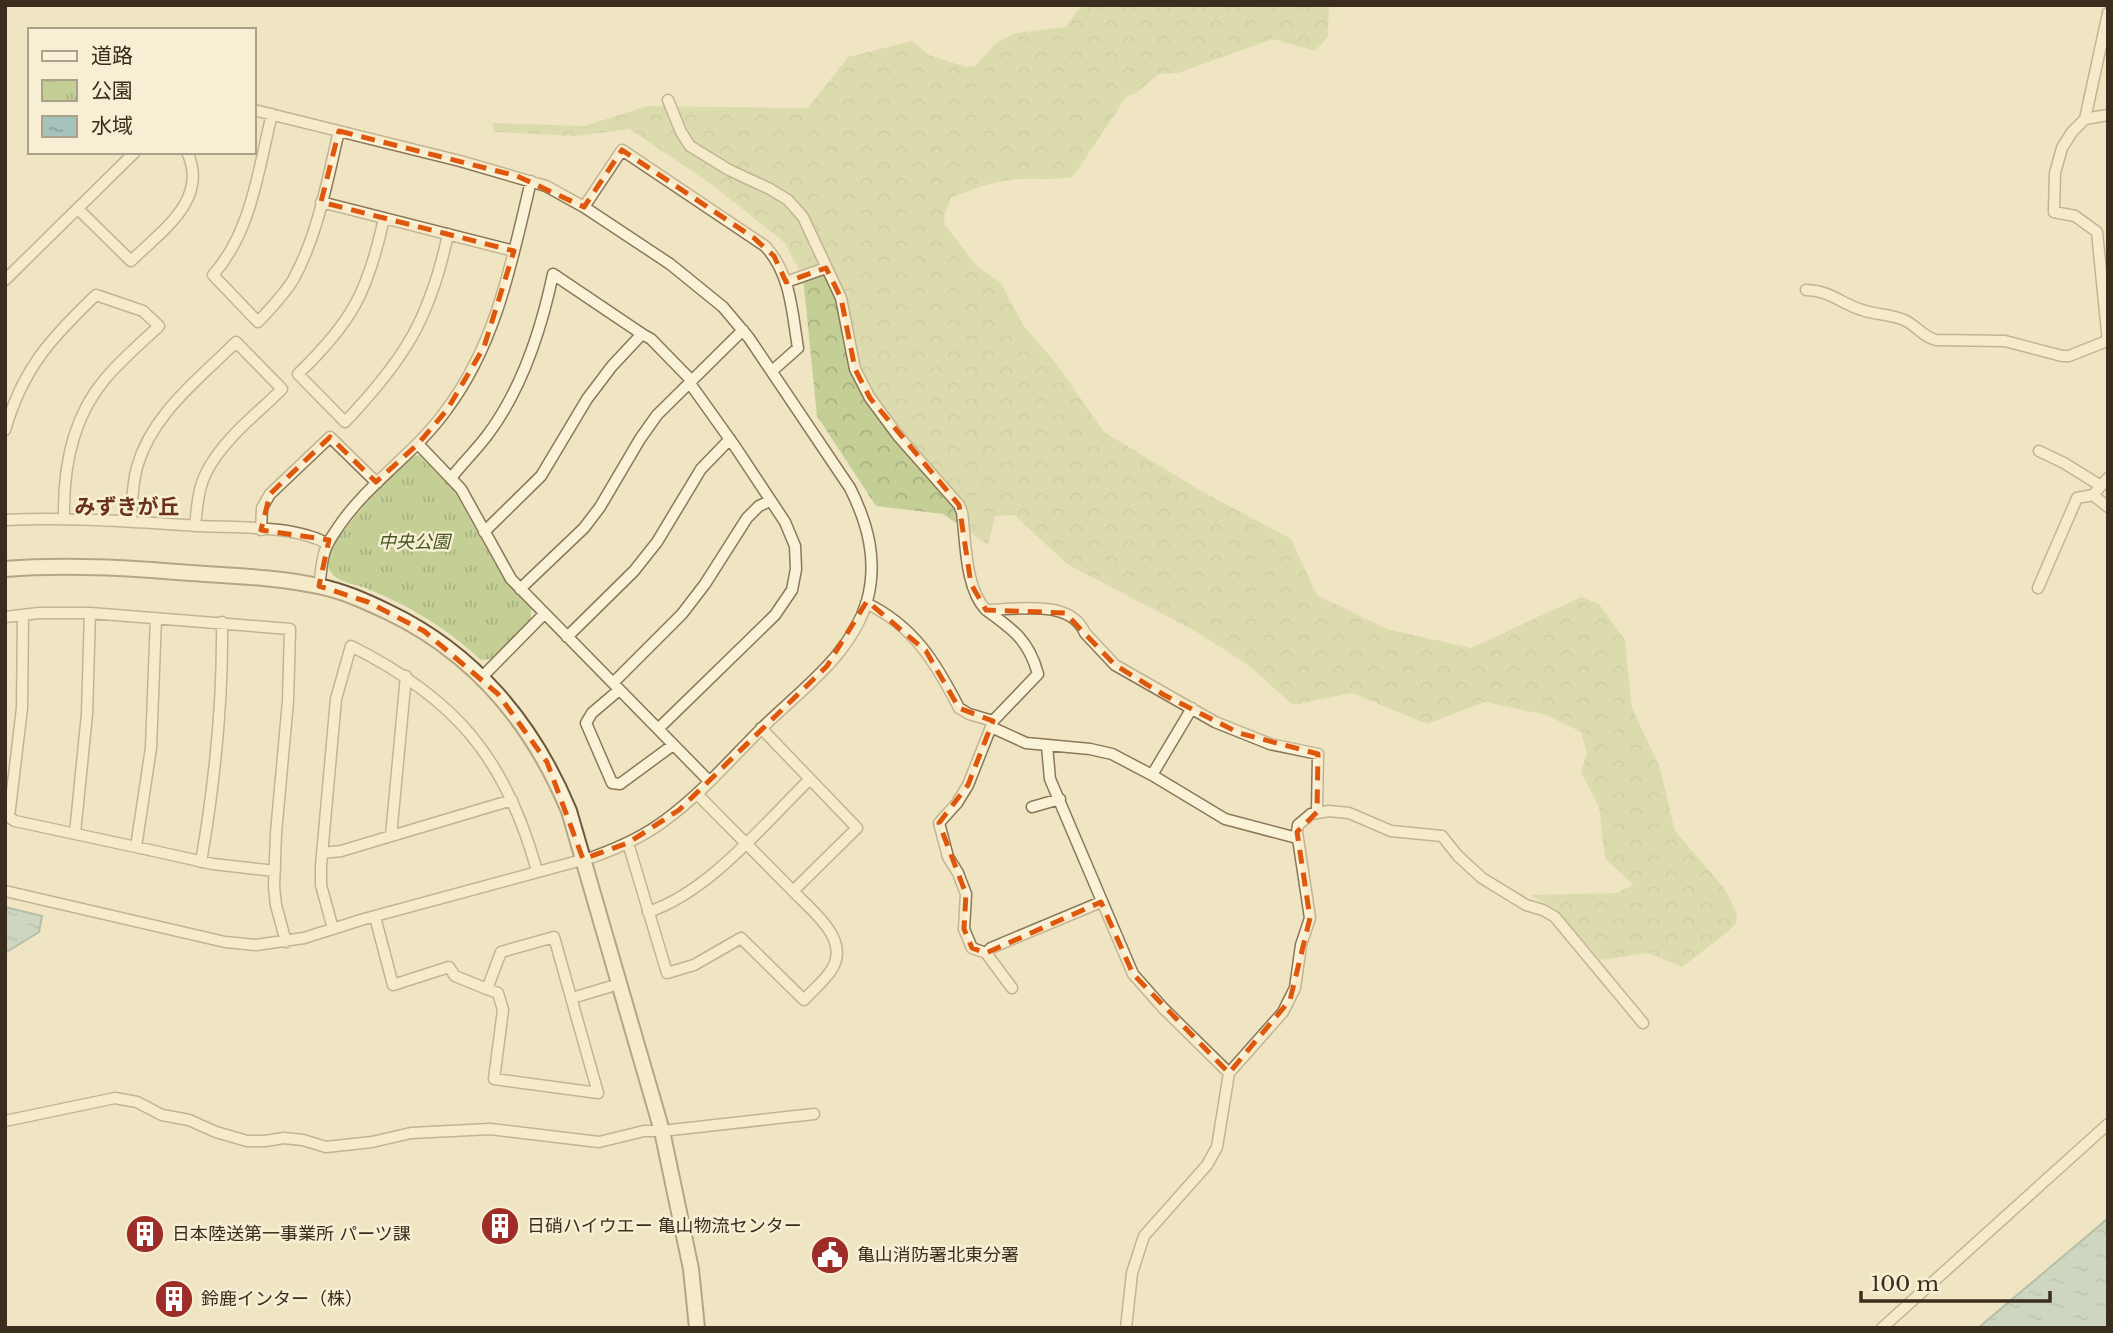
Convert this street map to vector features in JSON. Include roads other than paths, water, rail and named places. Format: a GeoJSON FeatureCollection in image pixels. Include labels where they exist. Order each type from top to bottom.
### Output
{"type":"FeatureCollection","features":[{"type":"Feature","properties":{"kind":"street"},"geometry":{"type":"LineString","coordinates":[[1806,290],[1824,292],[1862,310],[1898,317],[1908,321],[1929,339],[2005,341],[2062,356],[2107,342],[2102,232],[2075,216],[2054,212],[2058,155],[2072,132],[2085,119],[2108,13]]}},
{"type":"Feature","properties":{"kind":"street"},"geometry":{"type":"LineString","coordinates":[[668,100],[690,146],[729,170],[770,189],[803,217],[816,239],[826,268],[841,298],[855,369],[870,398],[899,437],[944,486],[962,512],[971,584],[977,600],[1024,641],[1034,659],[1038,674],[992,724],[968,785],[957,803],[939,823],[948,857],[966,894],[965,935],[972,948],[986,953],[1012,988]]}},
{"type":"Feature","properties":{"kind":"street"},"geometry":{"type":"LineString","coordinates":[[5,891],[225,942],[256,945],[286,942],[583,859],[628,843],[662,823],[696,794],[839,653],[866,603],[872,553],[861,509],[850,488],[743,330],[704,290],[584,207],[531,181],[256,110]]}},
{"type":"Feature","properties":{"kind":"street"},"geometry":{"type":"LineString","coordinates":[[272,114],[245,225],[229,257],[212,275],[258,322],[292,281],[312,235],[340,131]]}},
{"type":"Feature","properties":{"kind":"street"},"geometry":{"type":"LineString","coordinates":[[2085,119],[2108,115]]}},
{"type":"Feature","properties":{"kind":"street"},"geometry":{"type":"LineString","coordinates":[[584,207],[622,150],[754,238],[774,256],[786,282],[798,348],[772,371]]}},
{"type":"Feature","properties":{"kind":"street"},"geometry":{"type":"LineString","coordinates":[[5,280],[133,154]]}},
{"type":"Feature","properties":{"kind":"street"},"geometry":{"type":"LineString","coordinates":[[123,268],[185,207],[192,182],[192,165],[188,154]]}},
{"type":"Feature","properties":{"kind":"street"},"geometry":{"type":"LineString","coordinates":[[319,586],[324,554],[348,513],[418,444],[447,410],[484,347],[500,305],[531,181]]}},
{"type":"Feature","properties":{"kind":"street"},"geometry":{"type":"LineString","coordinates":[[321,202],[514,251]]}},
{"type":"Feature","properties":{"kind":"street"},"geometry":{"type":"LineString","coordinates":[[78,209],[131,260]]}},
{"type":"Feature","properties":{"kind":"street"},"geometry":{"type":"LineString","coordinates":[[384,218],[373,265],[355,305],[327,346],[298,374],[345,422],[393,369],[420,324],[435,286],[448,234]]}},
{"type":"Feature","properties":{"kind":"street"},"geometry":{"type":"LineString","coordinates":[[786,282],[826,268]]}},
{"type":"Feature","properties":{"kind":"street"},"geometry":{"type":"LineString","coordinates":[[450,478],[487,436],[520,379],[534,346],[553,274],[651,339],[690,381],[785,522],[795,546],[796,569],[792,590],[775,615],[659,729]]}},
{"type":"Feature","properties":{"kind":"street"},"geometry":{"type":"LineString","coordinates":[[5,430],[21,388],[37,357],[96,295],[143,311],[159,326],[106,377],[78,424],[67,466],[64,518]]}},
{"type":"Feature","properties":{"kind":"street"},"geometry":{"type":"LineString","coordinates":[[520,589],[584,528],[616,483],[640,439],[657,415],[743,330]]}},
{"type":"Feature","properties":{"kind":"street"},"geometry":{"type":"LineString","coordinates":[[484,532],[541,477],[587,399],[612,366],[642,334]]}},
{"type":"Feature","properties":{"kind":"street"},"geometry":{"type":"LineString","coordinates":[[131,521],[136,469],[152,432],[166,412],[236,342],[282,389],[211,464],[200,489],[195,526]]}},
{"type":"Feature","properties":{"kind":"street"},"geometry":{"type":"LineString","coordinates":[[261,530],[262,508],[270,494],[330,437],[377,483]]}},
{"type":"Feature","properties":{"kind":"street"},"geometry":{"type":"LineString","coordinates":[[567,637],[634,571],[657,542],[701,469],[730,439]]}},
{"type":"Feature","properties":{"kind":"street"},"geometry":{"type":"LineString","coordinates":[[418,444],[461,489],[499,560],[520,589],[709,781]]}},
{"type":"Feature","properties":{"kind":"street"},"geometry":{"type":"LineString","coordinates":[[2038,588],[2077,498],[2093,495],[2104,482],[2039,451]]}},
{"type":"Feature","properties":{"kind":"street"},"geometry":{"type":"LineString","coordinates":[[2093,495],[2108,507]]}},
{"type":"Feature","properties":{"kind":"street"},"geometry":{"type":"LineString","coordinates":[[673,745],[620,784],[612,783],[586,723],[592,713],[682,614],[705,584],[747,518],[759,506],[770,501]]}},
{"type":"Feature","properties":{"kind":"street"},"geometry":{"type":"LineString","coordinates":[[5,520],[64,518],[261,530],[298,533],[328,544]]}},
{"type":"Feature","properties":{"kind":"street"},"geometry":{"type":"LineString","coordinates":[[5,569],[97,566],[281,580],[319,586],[351,595],[405,620],[442,643],[483,676],[520,720],[547,762],[569,811],[662,1131],[691,1269],[696,1328]]}},
{"type":"Feature","properties":{"kind":"street"},"geometry":{"type":"LineString","coordinates":[[866,603],[893,619],[926,650],[959,708],[968,713],[1026,743],[1112,754],[1224,819],[1297,838]]}},
{"type":"Feature","properties":{"kind":"street"},"geometry":{"type":"LineString","coordinates":[[986,610],[1046,610],[1065,613],[1082,626],[1085,633],[1115,665],[1164,695],[1215,722],[1270,744],[1318,754],[1317,812]]}},
{"type":"Feature","properties":{"kind":"street"},"geometry":{"type":"LineString","coordinates":[[75,833],[88,714],[90,613]]}},
{"type":"Feature","properties":{"kind":"street"},"geometry":{"type":"LineString","coordinates":[[5,617],[90,613],[290,629],[288,701],[275,871],[276,905],[286,942]]}},
{"type":"Feature","properties":{"kind":"street"},"geometry":{"type":"LineString","coordinates":[[483,676],[544,614]]}},
{"type":"Feature","properties":{"kind":"street"},"geometry":{"type":"LineString","coordinates":[[23,615],[22,708],[9,817],[15,821],[201,862],[275,871]]}},
{"type":"Feature","properties":{"kind":"street"},"geometry":{"type":"LineString","coordinates":[[136,847],[151,748],[156,618]]}},
{"type":"Feature","properties":{"kind":"street"},"geometry":{"type":"LineString","coordinates":[[201,862],[218,753],[222,622]]}},
{"type":"Feature","properties":{"kind":"street"},"geometry":{"type":"LineString","coordinates":[[333,929],[321,885],[322,853],[336,699],[351,646],[406,676],[433,695],[458,721],[499,773],[531,848],[537,872]]}},
{"type":"Feature","properties":{"kind":"street"},"geometry":{"type":"LineString","coordinates":[[391,836],[406,676]]}},
{"type":"Feature","properties":{"kind":"street"},"geometry":{"type":"LineString","coordinates":[[1152,775],[1192,708]]}},
{"type":"Feature","properties":{"kind":"street"},"geometry":{"type":"LineString","coordinates":[[761,728],[857,828],[793,891]]}},
{"type":"Feature","properties":{"kind":"street"},"geometry":{"type":"LineString","coordinates":[[1047,746],[1050,779],[1133,974],[1163,1008],[1229,1073]]}},
{"type":"Feature","properties":{"kind":"street"},"geometry":{"type":"LineString","coordinates":[[648,912],[661,908],[693,890],[809,780]]}},
{"type":"Feature","properties":{"kind":"street"},"geometry":{"type":"LineString","coordinates":[[628,843],[667,974],[694,965],[741,938],[804,1000],[835,963],[834,938],[828,927],[696,794]]}},
{"type":"Feature","properties":{"kind":"street"},"geometry":{"type":"LineString","coordinates":[[1032,807],[1060,799]]}},
{"type":"Feature","properties":{"kind":"street"},"geometry":{"type":"LineString","coordinates":[[322,853],[341,851],[512,800]]}},
{"type":"Feature","properties":{"kind":"street"},"geometry":{"type":"LineString","coordinates":[[1126,1328],[1132,1273],[1144,1236],[1207,1165],[1217,1147],[1229,1073],[1283,1012],[1295,988],[1301,945],[1310,918],[1297,838],[1298,825],[1311,814],[1342,811],[1391,831],[1441,836],[1482,878],[1526,905],[1543,909],[1555,917],[1643,1023]]}},
{"type":"Feature","properties":{"kind":"street"},"geometry":{"type":"LineString","coordinates":[[986,953],[991,948],[1101,902]]}},
{"type":"Feature","properties":{"kind":"street"},"geometry":{"type":"LineString","coordinates":[[375,917],[393,985],[449,967],[455,976],[487,989],[498,993],[503,1010],[494,1079],[598,1093],[554,937],[501,952],[487,989]]}},
{"type":"Feature","properties":{"kind":"street"},"geometry":{"type":"LineString","coordinates":[[572,998],[619,984]]}},
{"type":"Feature","properties":{"kind":"street"},"geometry":{"type":"LineString","coordinates":[[5,1121],[115,1098],[136,1102],[162,1115],[189,1120],[216,1132],[247,1140],[284,1138],[326,1147],[372,1143],[411,1133],[490,1129],[599,1142],[644,1131],[814,1114]]}},
{"type":"Feature","properties":{"kind":"street"},"geometry":{"type":"LineString","coordinates":[[1882,1328],[2108,1124]]}},
{"type":"Feature","properties":{"kind":"water"},"geometry":{"type":"Polygon","coordinates":[[[5,907],[42,916],[39,932],[5,953],[5,907]]]}},
{"type":"Feature","properties":{"kind":"water"},"geometry":{"type":"Polygon","coordinates":[[[2108,1218],[2108,1328],[1978,1328],[2099,1226],[2108,1218]]]}},
{"type":"Feature","properties":{"kind":"place","name":"日硝ハイウエー 亀山物流センター"},"geometry":{"type":"Point","coordinates":[500,1226]}},
{"type":"Feature","properties":{"kind":"place","name":"日本陸送第一事業所 パーツ課"},"geometry":{"type":"Point","coordinates":[145,1234]}},
{"type":"Feature","properties":{"kind":"place","name":"亀山消防署北東分署"},"geometry":{"type":"Point","coordinates":[830,1255]}},
{"type":"Feature","properties":{"kind":"place","name":"鈴鹿インター（株）"},"geometry":{"type":"Point","coordinates":[174,1299]}},
{"type":"Feature","properties":{"kind":"district","name":"みずきが丘"},"geometry":{"type":"Point","coordinates":[127,507]}},
{"type":"Feature","properties":{"kind":"park label","name":"中央公園"},"geometry":{"type":"Point","coordinates":[414,542]}}]}
